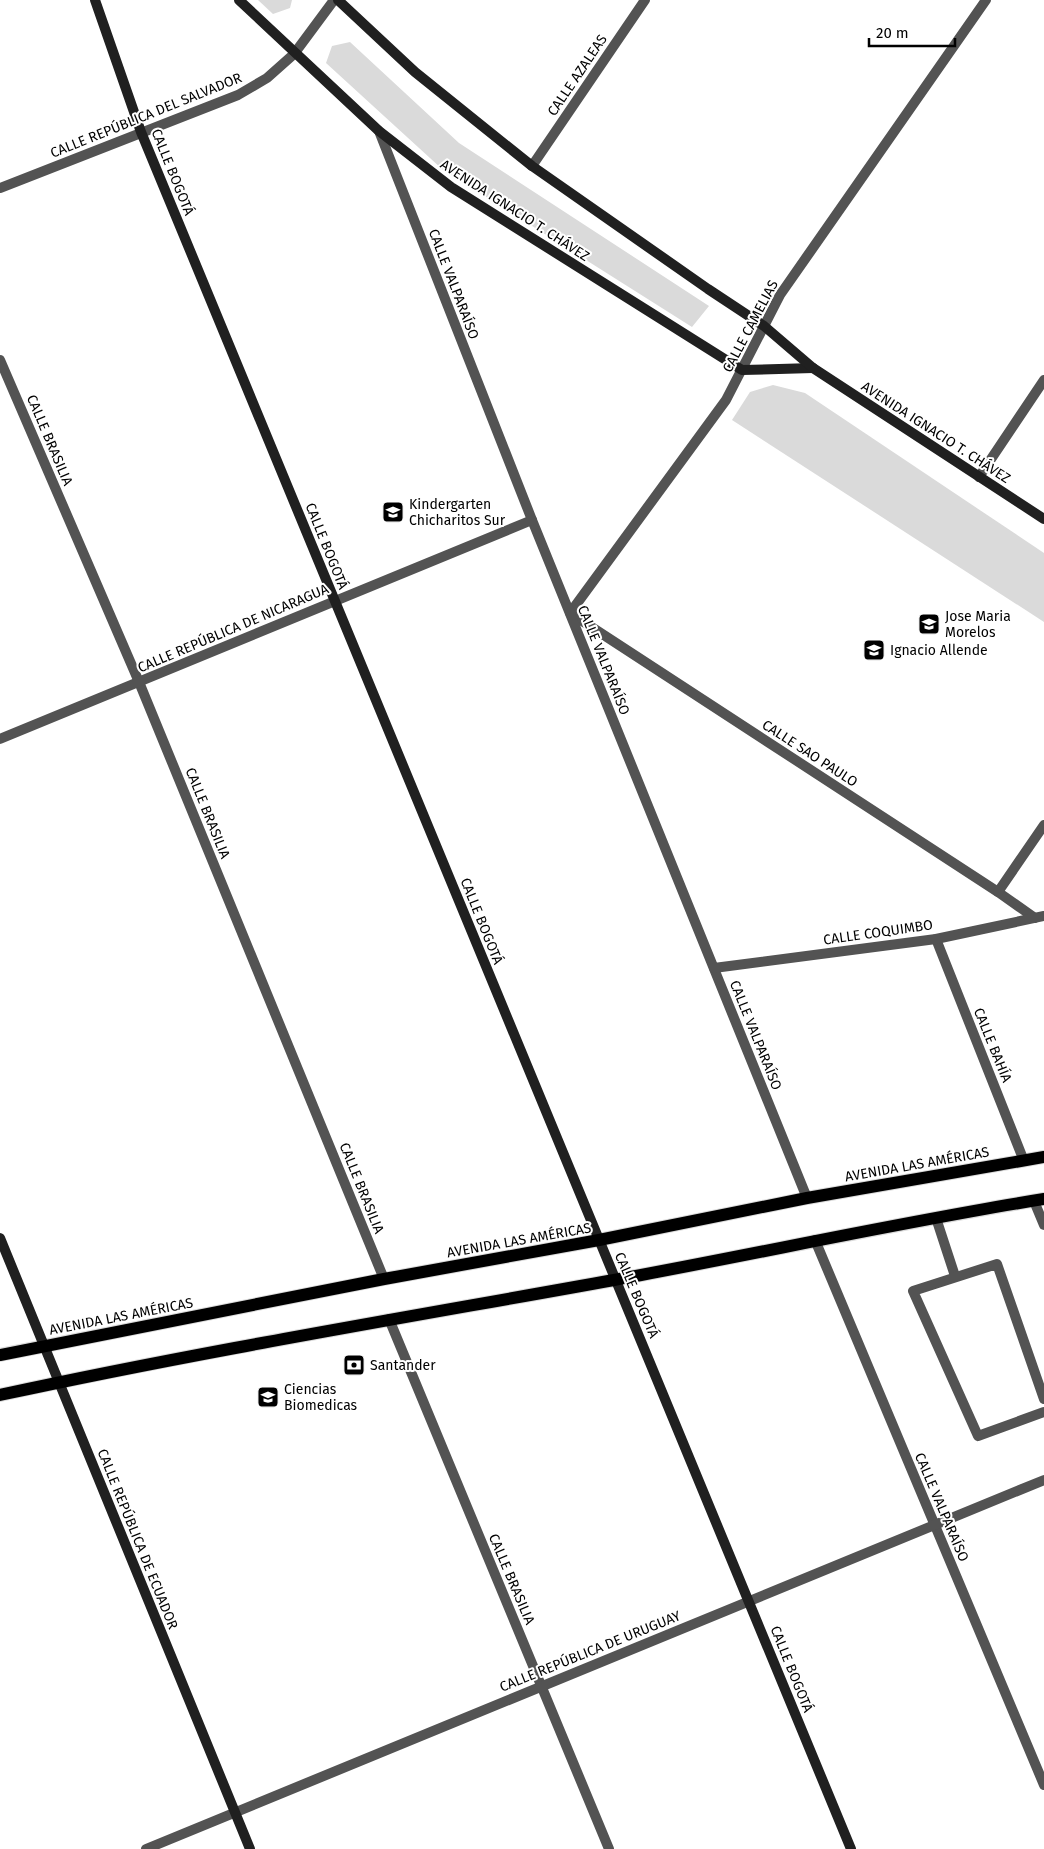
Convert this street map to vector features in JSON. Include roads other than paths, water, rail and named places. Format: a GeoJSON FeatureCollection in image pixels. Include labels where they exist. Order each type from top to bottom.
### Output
{"type":"FeatureCollection","features":[{"type":"Feature","properties":{"kind":"main road","name":"AVENIDA LAS AMÉRICAS"},"geometry":{"type":"LineString","coordinates":[[0,1355],[384,1279],[599,1240],[807,1198],[1044,1157]]}},
{"type":"Feature","properties":{"kind":"main road"},"geometry":{"type":"LineString","coordinates":[[0,1395],[389,1319],[616,1280],[815,1240],[1039,1200]]}},
{"type":"Feature","properties":{"kind":"street","name":"CALLE BOGOTÁ"},"geometry":{"type":"LineString","coordinates":[[95,0],[141,132],[851,1849]]}},
{"type":"Feature","properties":{"kind":"street","name":"AVENIDA IGNACIO T. CHÁVEZ"},"geometry":{"type":"LineString","coordinates":[[239,0],[294,54],[379,131],[451,188],[742,370]]}},
{"type":"Feature","properties":{"kind":"street","name":"CALLE REPÚBLICA DEL SALVADOR"},"geometry":{"type":"LineString","coordinates":[[0,188],[238,95],[267,78],[294,54],[334,0]]}},
{"type":"Feature","properties":{"kind":"street","name":"AVENIDA IGNACIO T. CHÁVEZ"},"geometry":{"type":"LineString","coordinates":[[338,0],[415,72],[532,166],[764,326],[813,368],[1044,519]]}},
{"type":"Feature","properties":{"kind":"street","name":"CALLE AZALEAS"},"geometry":{"type":"LineString","coordinates":[[532,166],[645,0]]}},
{"type":"Feature","properties":{"kind":"street","name":"CALLE CAMELIAS"},"geometry":{"type":"LineString","coordinates":[[570,613],[726,400],[780,295],[986,0]]}},
{"type":"Feature","properties":{"kind":"street","name":"CALLE VALPARAÍSO"},"geometry":{"type":"LineString","coordinates":[[379,131],[532,520],[807,1198]]}},
{"type":"Feature","properties":{"kind":"street","name":"CALLE BRASILIA"},"geometry":{"type":"LineString","coordinates":[[0,360],[139,682],[384,1279]]}},
{"type":"Feature","properties":{"kind":"street"},"geometry":{"type":"LineString","coordinates":[[742,370],[813,368]]}},
{"type":"Feature","properties":{"kind":"street"},"geometry":{"type":"LineString","coordinates":[[979,477],[1044,380]]}},
{"type":"Feature","properties":{"kind":"street","name":"CALLE REPÚBLICA DE NICARAGUA"},"geometry":{"type":"LineString","coordinates":[[0,739],[532,520]]}},
{"type":"Feature","properties":{"kind":"street","name":"CALLE SAO PAULO"},"geometry":{"type":"LineString","coordinates":[[570,613],[998,892],[1040,917]]}},
{"type":"Feature","properties":{"kind":"street"},"geometry":{"type":"LineString","coordinates":[[998,892],[1044,825]]}},
{"type":"Feature","properties":{"kind":"street","name":"CALLE COQUIMBO"},"geometry":{"type":"LineString","coordinates":[[714,968],[936,939],[1040,917]]}},
{"type":"Feature","properties":{"kind":"street","name":"CALLE BAHÍA"},"geometry":{"type":"LineString","coordinates":[[936,939],[1024,1161]]}},
{"type":"Feature","properties":{"kind":"street"},"geometry":{"type":"LineString","coordinates":[[1039,1200],[1044,1225]]}},
{"type":"Feature","properties":{"kind":"street"},"geometry":{"type":"LineString","coordinates":[[936,1218],[954,1276]]}},
{"type":"Feature","properties":{"kind":"street","name":"CALLE REPÚBLICA DE ECUADOR"},"geometry":{"type":"LineString","coordinates":[[0,1238],[250,1849]]}},
{"type":"Feature","properties":{"kind":"street","name":"CALLE VALPARAÍSO"},"geometry":{"type":"LineString","coordinates":[[815,1240],[1044,1785]]}},
{"type":"Feature","properties":{"kind":"street"},"geometry":{"type":"LineString","coordinates":[[1044,1399],[997,1264],[954,1276],[914,1291],[978,1436],[1044,1412]]}},
{"type":"Feature","properties":{"kind":"street","name":"CALLE BRASILIA"},"geometry":{"type":"LineString","coordinates":[[389,1319],[609,1849]]}},
{"type":"Feature","properties":{"kind":"street","name":"CALLE REPÚBLICA DE URUGUAY"},"geometry":{"type":"LineString","coordinates":[[146,1849],[1044,1480]]}},
{"type":"Feature","properties":{"kind":"place","name":"Kindergarten Chicharitos Sur"},"geometry":{"type":"Point","coordinates":[393,512]}},
{"type":"Feature","properties":{"kind":"place","name":"Jose Maria Morelos"},"geometry":{"type":"Point","coordinates":[929,624]}},
{"type":"Feature","properties":{"kind":"place","name":"Ignacio Allende"},"geometry":{"type":"Point","coordinates":[874,650]}},
{"type":"Feature","properties":{"kind":"place","name":"Santander"},"geometry":{"type":"Point","coordinates":[354,1365]}},
{"type":"Feature","properties":{"kind":"place","name":"Ciencias Biomedicas"},"geometry":{"type":"Point","coordinates":[268,1397]}}]}
